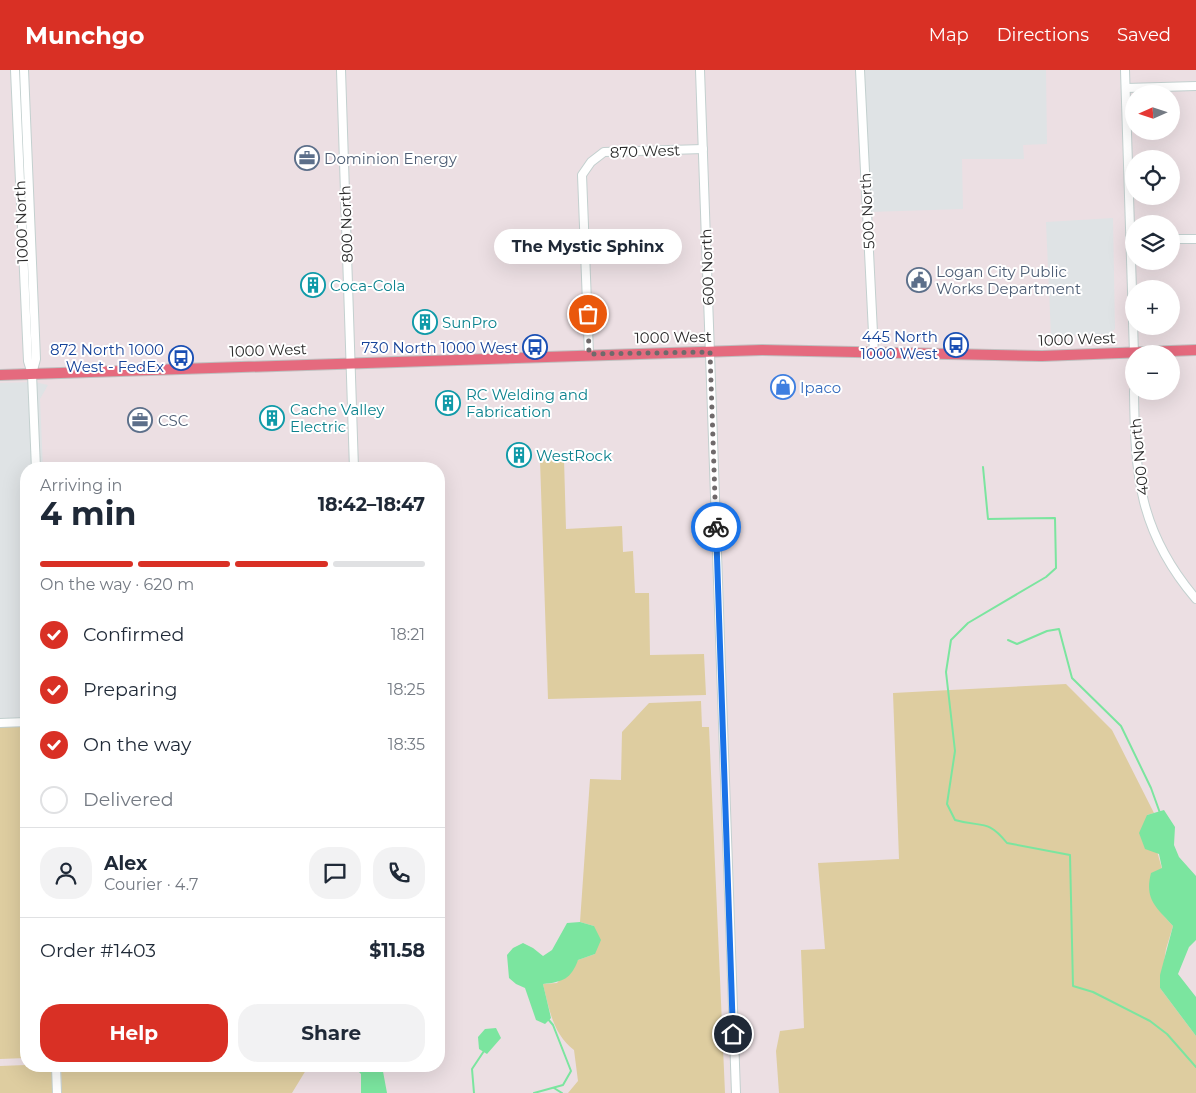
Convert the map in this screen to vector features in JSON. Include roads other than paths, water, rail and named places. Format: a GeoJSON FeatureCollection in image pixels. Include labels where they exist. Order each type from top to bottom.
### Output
{"type":"FeatureCollection","features":[{"type":"Feature","properties":{"kind":"main road","name":"1000 West"},"geometry":{"type":"LineString","coordinates":[[0,375],[589,354],[801,350],[1042,356],[1125,353]]}},
{"type":"Feature","properties":{"kind":"main road","name":"1000 West"},"geometry":{"type":"LineString","coordinates":[[1180,351],[1196,350]]}},
{"type":"Feature","properties":{"kind":"street","name":"1000 North"},"geometry":{"type":"LineString","coordinates":[[15,70],[28,361],[32,374],[36,462]]}},
{"type":"Feature","properties":{"kind":"street","name":"1000 North"},"geometry":{"type":"LineString","coordinates":[[24,70],[36,359],[32,374]]}},
{"type":"Feature","properties":{"kind":"street","name":"800 North"},"geometry":{"type":"LineString","coordinates":[[341,70],[354,462]]}},
{"type":"Feature","properties":{"kind":"street","name":"600 North"},"geometry":{"type":"LineString","coordinates":[[700,70],[736,1093]]}},
{"type":"Feature","properties":{"kind":"street","name":"500 North"},"geometry":{"type":"LineString","coordinates":[[860,70],[874,352]]}},
{"type":"Feature","properties":{"kind":"street"},"geometry":{"type":"LineString","coordinates":[[1125,70],[1126,85]]}},
{"type":"Feature","properties":{"kind":"street"},"geometry":{"type":"LineString","coordinates":[[1180,86],[1196,86]]}},
{"type":"Feature","properties":{"kind":"street"},"geometry":{"type":"LineString","coordinates":[[1128,140],[1131,215]]}},
{"type":"Feature","properties":{"kind":"street","name":"870 West"},"geometry":{"type":"LineString","coordinates":[[589,354],[582,175],[591,162],[604,152],[703,149]]}},
{"type":"Feature","properties":{"kind":"street"},"geometry":{"type":"LineString","coordinates":[[1180,239],[1196,239]]}},
{"type":"Feature","properties":{"kind":"street"},"geometry":{"type":"LineString","coordinates":[[1133,270],[1134,345]]}},
{"type":"Feature","properties":{"kind":"street","name":"400 North"},"geometry":{"type":"LineString","coordinates":[[1134,400],[1137,469],[1146,513],[1161,549],[1181,581],[1196,599]]}},
{"type":"Feature","properties":{"kind":"street"},"geometry":{"type":"LineString","coordinates":[[0,723],[20,722]]}},
{"type":"Feature","properties":{"kind":"street"},"geometry":{"type":"LineString","coordinates":[[56,1072],[57,1093]]}},
{"type":"Feature","properties":{"kind":"waterway"},"geometry":{"type":"LineString","coordinates":[[983,467],[988,519],[1055,518],[1056,568],[1046,577],[968,623],[951,640],[946,672],[955,751],[947,804],[955,820],[989,827],[1007,843],[1070,855],[1073,986],[1093,992],[1150,1021],[1167,1034],[1196,1067]]}},
{"type":"Feature","properties":{"kind":"waterway"},"geometry":{"type":"LineString","coordinates":[[1008,640],[1017,644],[1047,631],[1059,629],[1072,678],[1121,726],[1151,788],[1160,813]]}},
{"type":"Feature","properties":{"kind":"waterway"},"geometry":{"type":"LineString","coordinates":[[534,1093],[563,1085],[571,1071],[553,1025],[548,1019]]}},
{"type":"Feature","properties":{"kind":"waterway"},"geometry":{"type":"LineString","coordinates":[[474,1093],[472,1069],[484,1051]]}},
{"type":"Feature","properties":{"kind":"waterway"},"geometry":{"type":"LineString","coordinates":[[554,1088],[562,1093]]}},
{"type":"Feature","properties":{"kind":"place","name":"Dominion Energy"},"geometry":{"type":"Point","coordinates":[307,158]}},
{"type":"Feature","properties":{"kind":"place","name":"Logan City Public Works Department"},"geometry":{"type":"Point","coordinates":[919,280]}},
{"type":"Feature","properties":{"kind":"place","name":"Coca-Cola"},"geometry":{"type":"Point","coordinates":[313,285]}},
{"type":"Feature","properties":{"kind":"place","name":"The Mystic Sphinx"},"geometry":{"type":"Point","coordinates":[588,314]}},
{"type":"Feature","properties":{"kind":"place","name":"SunPro"},"geometry":{"type":"Point","coordinates":[425,322]}},
{"type":"Feature","properties":{"kind":"place","name":"445 North 1000 West"},"geometry":{"type":"Point","coordinates":[956,345]}},
{"type":"Feature","properties":{"kind":"place","name":"730 North 1000 West"},"geometry":{"type":"Point","coordinates":[535,347]}},
{"type":"Feature","properties":{"kind":"place","name":"872 North 1000 West - FedEx"},"geometry":{"type":"Point","coordinates":[181,358]}},
{"type":"Feature","properties":{"kind":"place","name":"Ipaco"},"geometry":{"type":"Point","coordinates":[783,387]}},
{"type":"Feature","properties":{"kind":"place","name":"RC Welding and Fabrication"},"geometry":{"type":"Point","coordinates":[448,403]}},
{"type":"Feature","properties":{"kind":"place","name":"Cache Valley Electric"},"geometry":{"type":"Point","coordinates":[272,418]}},
{"type":"Feature","properties":{"kind":"place","name":"CSC"},"geometry":{"type":"Point","coordinates":[140,420]}},
{"type":"Feature","properties":{"kind":"place","name":"WestRock"},"geometry":{"type":"Point","coordinates":[519,455]}}]}
